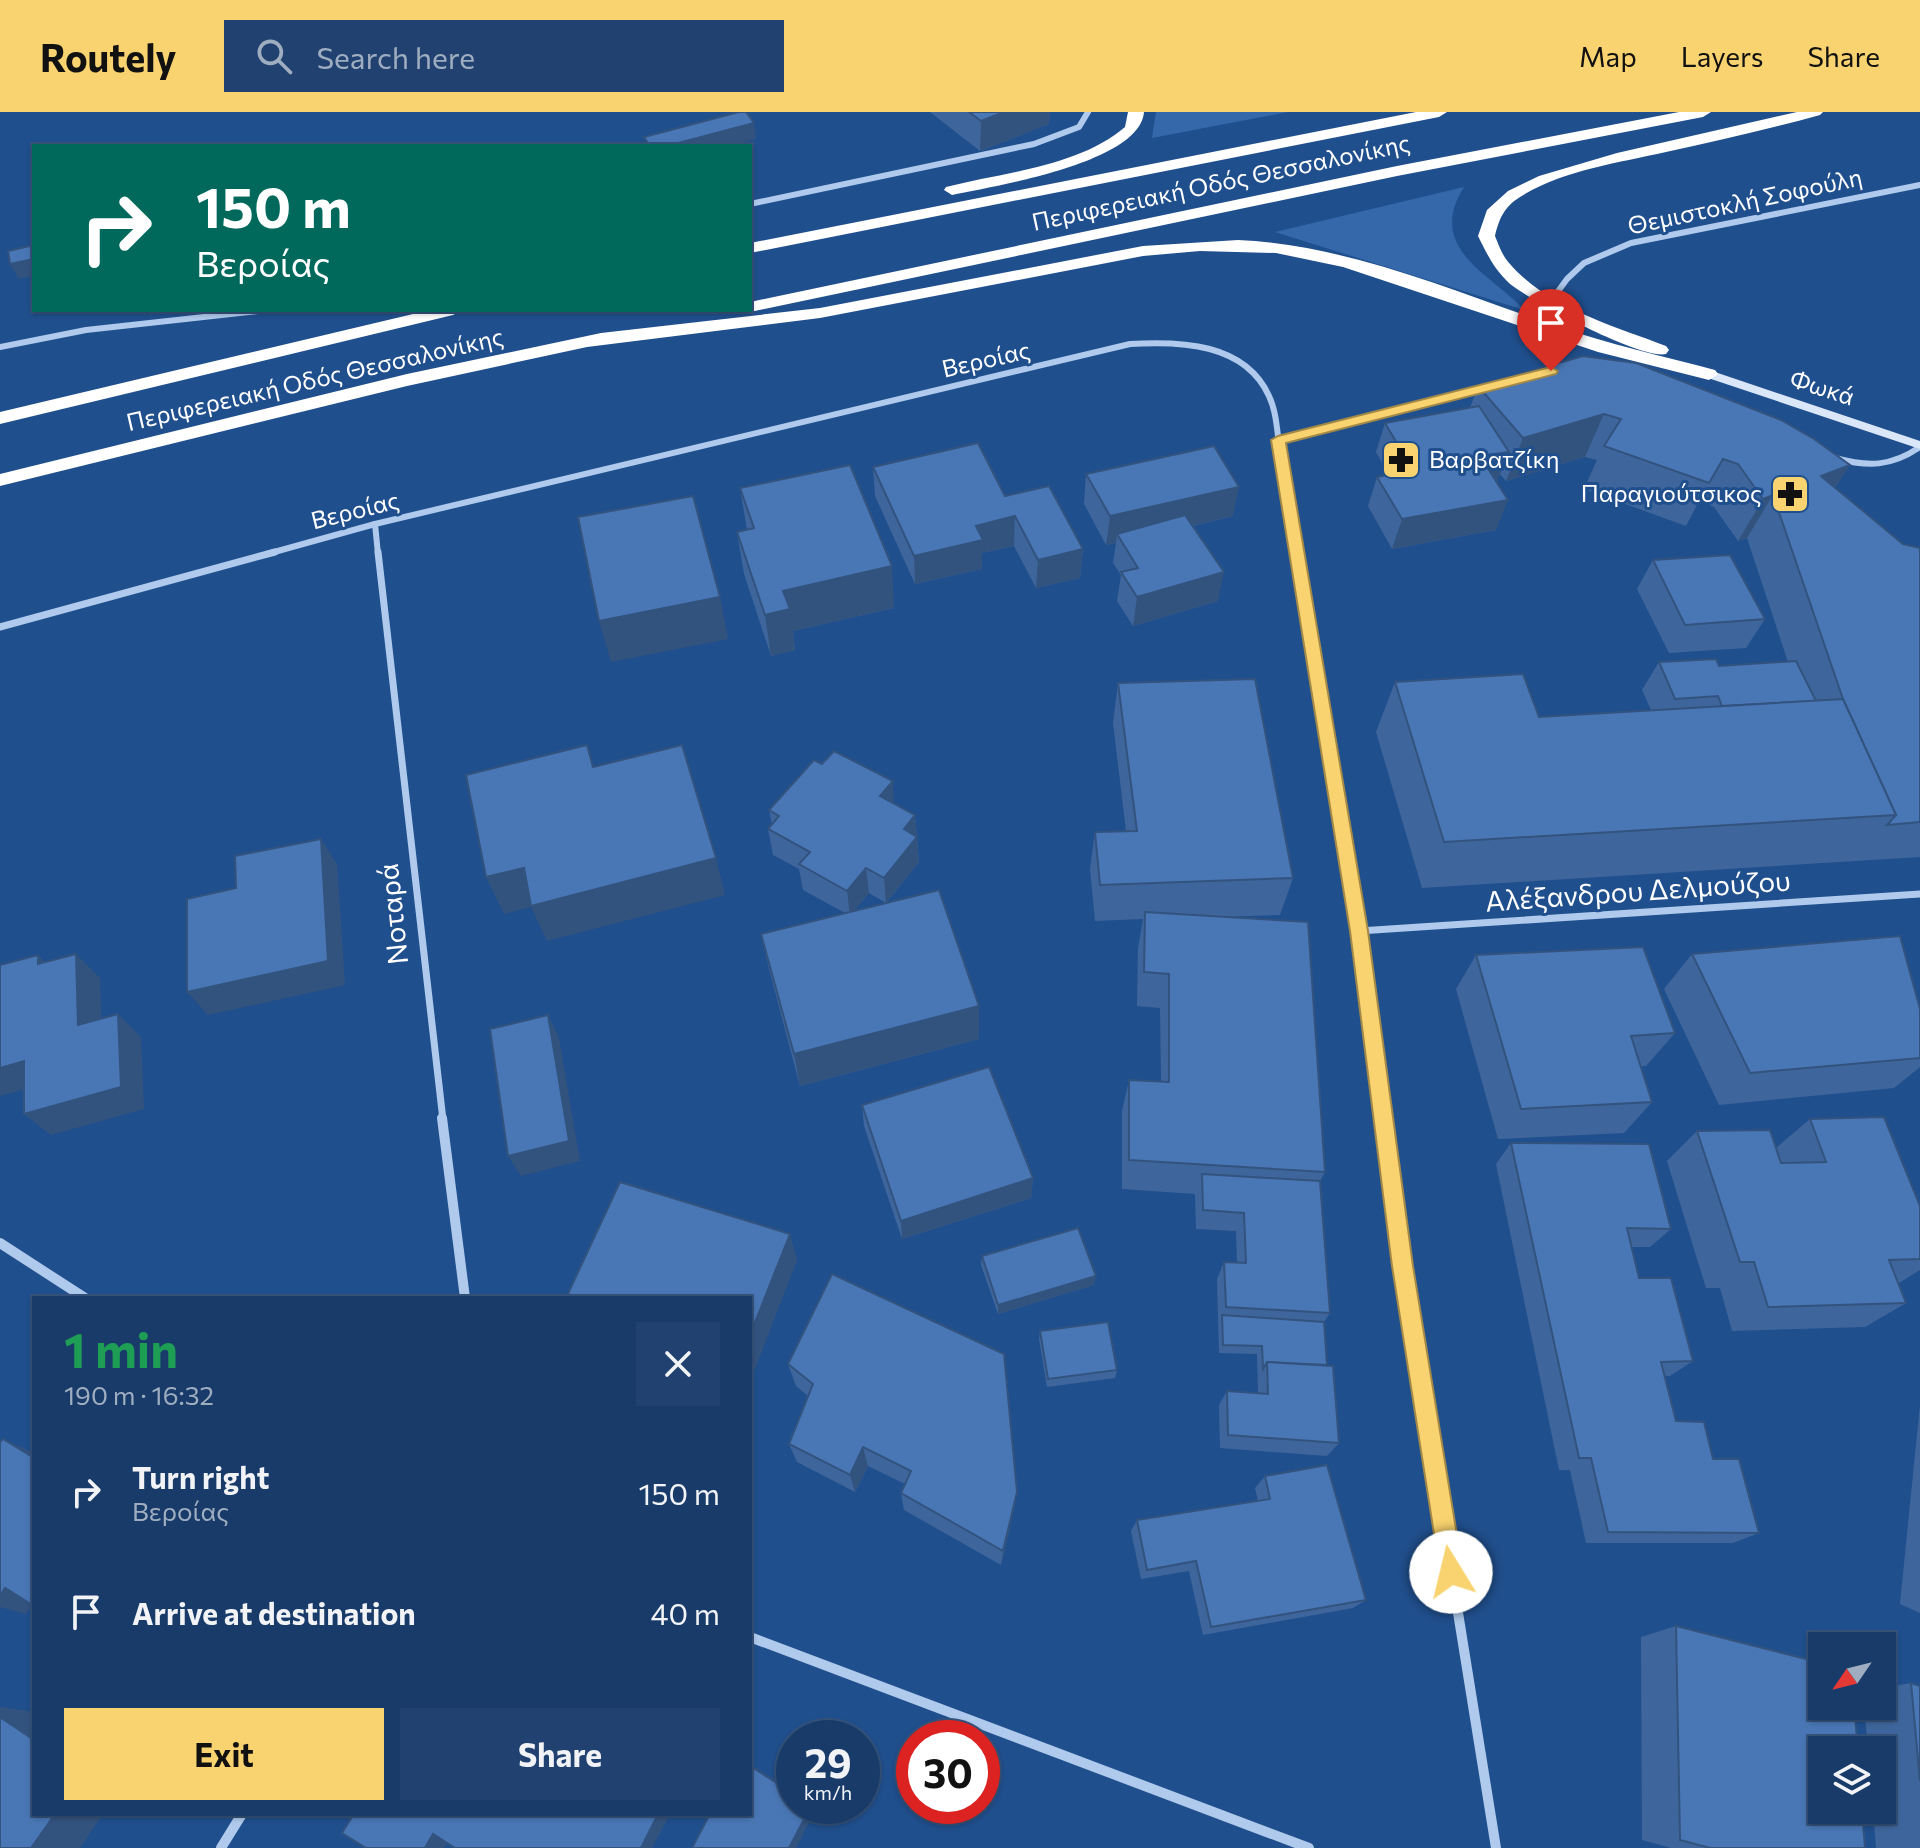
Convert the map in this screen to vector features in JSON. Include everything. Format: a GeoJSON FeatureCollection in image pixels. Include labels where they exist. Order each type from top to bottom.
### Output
{"type":"FeatureCollection","features":[{"type":"Feature","properties":{"kind":"highway"},"geometry":{"type":"LineString","coordinates":[[752,234],[1015,175],[1087,155],[1125,136],[1132,129],[1136,112]]}},
{"type":"Feature","properties":{"kind":"highway","name":"Περιφερειακή Οδός Θεσσαλονίκης"},"geometry":{"type":"LineString","coordinates":[[752,248],[1439,112]]}},
{"type":"Feature","properties":{"kind":"highway","name":"Περιφερειακή Οδός Θεσσαλονίκης"},"geometry":{"type":"LineString","coordinates":[[752,307],[1366,177],[1703,112]]}},
{"type":"Feature","properties":{"kind":"highway"},"geometry":{"type":"LineString","coordinates":[[1709,374],[1551,301],[1506,270],[1487,240],[1486,227],[1491,215],[1518,191],[1535,181],[1582,166],[1815,112]]}},
{"type":"Feature","properties":{"kind":"highway"},"geometry":{"type":"LineString","coordinates":[[588,342],[820,313],[1143,251],[1239,245],[1293,250],[1323,257],[1600,347],[1666,366],[1709,374]]}},
{"type":"Feature","properties":{"kind":"highway","name":"Περιφερειακή Οδός Θεσσαλονίκης"},"geometry":{"type":"LineString","coordinates":[[0,418],[445,312]]}},
{"type":"Feature","properties":{"kind":"highway","name":"Περιφερειακή Οδός Θεσσαλονίκης"},"geometry":{"type":"LineString","coordinates":[[0,480],[407,380],[726,312]]}},
{"type":"Feature","properties":{"kind":"main road","name":"Φωκά"},"geometry":{"type":"LineString","coordinates":[[1709,374],[1920,446]]}},
{"type":"Feature","properties":{"kind":"street"},"geometry":{"type":"LineString","coordinates":[[752,204],[1034,144],[1079,127],[1088,112]]}},
{"type":"Feature","properties":{"kind":"street","name":"Θεμιστοκλή Σοφούλη"},"geometry":{"type":"LineString","coordinates":[[1551,301],[1564,279],[1576,268],[1631,243],[1920,185]]}},
{"type":"Feature","properties":{"kind":"street"},"geometry":{"type":"LineString","coordinates":[[0,347],[86,330],[249,312]]}},
{"type":"Feature","properties":{"kind":"street","name":"Βεροίας"},"geometry":{"type":"LineString","coordinates":[[0,627],[375,524],[1130,344],[1171,341],[1203,346],[1234,358],[1257,377],[1270,396],[1278,440],[1359,931],[1402,1266],[1496,1848]]}},
{"type":"Feature","properties":{"kind":"street"},"geometry":{"type":"LineString","coordinates":[[1278,440],[1490,387]]}},
{"type":"Feature","properties":{"kind":"street"},"geometry":{"type":"LineString","coordinates":[[1830,457],[1877,466],[1901,461],[1920,446]]}},
{"type":"Feature","properties":{"kind":"street","name":"Νοταρά"},"geometry":{"type":"LineString","coordinates":[[375,524],[421,949],[465,1296]]}},
{"type":"Feature","properties":{"kind":"street","name":"Αλέξανδρου Δελμούζου"},"geometry":{"type":"LineString","coordinates":[[1359,931],[1920,894]]}},
{"type":"Feature","properties":{"kind":"street"},"geometry":{"type":"LineString","coordinates":[[0,1243],[82,1296]]}},
{"type":"Feature","properties":{"kind":"street"},"geometry":{"type":"LineString","coordinates":[[752,1638],[1309,1848]]}},
{"type":"Feature","properties":{"kind":"street"},"geometry":{"type":"LineString","coordinates":[[221,1848],[241,1816]]}},
{"type":"Feature","properties":{"kind":"shaded area"},"geometry":{"type":"Polygon","coordinates":[[[1156,112],[1288,112],[1152,138],[1156,112]]]}},
{"type":"Feature","properties":{"kind":"shaded area"},"geometry":{"type":"Polygon","coordinates":[[[1464,187],[1454,209],[1452,228],[1458,245],[1482,273],[1524,310],[1275,232],[1464,187]]]}},
{"type":"Feature","properties":{"kind":"building"},"geometry":{"type":"Polygon","coordinates":[[[739,112],[746,112],[754,123],[675,144],[649,144],[644,137],[739,112]]]}},
{"type":"Feature","properties":{"kind":"building"},"geometry":{"type":"Polygon","coordinates":[[[969,112],[1004,112],[981,121],[969,112]]]}},
{"type":"Feature","properties":{"kind":"building"},"geometry":{"type":"Polygon","coordinates":[[[32,245],[32,259],[10,264],[8,251],[32,245]]]}},
{"type":"Feature","properties":{"kind":"building"},"geometry":{"type":"Polygon","coordinates":[[[1583,356],[1636,363],[1781,420],[1850,465],[1821,476],[1903,544],[1920,548],[1920,822],[1887,825],[1896,815],[1843,699],[1773,495],[1763,499],[1738,464],[1723,459],[1709,483],[1604,446],[1621,419],[1604,414],[1523,438],[1478,386],[1583,356]]]}},
{"type":"Feature","properties":{"kind":"building"},"geometry":{"type":"Polygon","coordinates":[[[1479,406],[1509,452],[1480,456],[1508,500],[1402,519],[1377,477],[1413,470],[1385,423],[1479,406]]]}},
{"type":"Feature","properties":{"kind":"building"},"geometry":{"type":"Polygon","coordinates":[[[978,443],[1005,496],[1049,486],[1083,549],[1038,560],[1015,516],[976,526],[983,540],[914,556],[873,467],[978,443]]]}},
{"type":"Feature","properties":{"kind":"building"},"geometry":{"type":"Polygon","coordinates":[[[1214,446],[1239,487],[1110,516],[1086,474],[1214,446]]]}},
{"type":"Feature","properties":{"kind":"building"},"geometry":{"type":"Polygon","coordinates":[[[850,465],[892,566],[783,591],[790,609],[765,615],[737,532],[754,528],[740,488],[850,465]]]}},
{"type":"Feature","properties":{"kind":"building"},"geometry":{"type":"Polygon","coordinates":[[[693,496],[720,597],[599,621],[578,517],[693,496]]]}},
{"type":"Feature","properties":{"kind":"building"},"geometry":{"type":"Polygon","coordinates":[[[1185,515],[1224,572],[1137,597],[1121,572],[1138,568],[1117,534],[1185,515]]]}},
{"type":"Feature","properties":{"kind":"building"},"geometry":{"type":"Polygon","coordinates":[[[1730,555],[1765,619],[1685,625],[1653,560],[1730,555]]]}},
{"type":"Feature","properties":{"kind":"building"},"geometry":{"type":"Polygon","coordinates":[[[1716,659],[1719,666],[1796,661],[1816,701],[1722,706],[1718,696],[1675,699],[1659,662],[1716,659]]]}},
{"type":"Feature","properties":{"kind":"building"},"geometry":{"type":"Polygon","coordinates":[[[1523,674],[1539,717],[1843,699],[1896,815],[1444,842],[1395,682],[1523,674]]]}},
{"type":"Feature","properties":{"kind":"building"},"geometry":{"type":"Polygon","coordinates":[[[1255,679],[1293,878],[1100,885],[1095,832],[1137,831],[1118,683],[1255,679]]]}},
{"type":"Feature","properties":{"kind":"building"},"geometry":{"type":"Polygon","coordinates":[[[587,745],[593,767],[682,745],[716,858],[531,906],[524,868],[486,877],[466,775],[587,745]]]}},
{"type":"Feature","properties":{"kind":"building"},"geometry":{"type":"Polygon","coordinates":[[[834,751],[893,781],[880,796],[915,815],[904,829],[917,837],[884,878],[866,868],[847,891],[799,864],[810,852],[768,829],[779,816],[769,810],[814,760],[822,764],[834,751]]]}},
{"type":"Feature","properties":{"kind":"building"},"geometry":{"type":"Polygon","coordinates":[[[321,839],[328,961],[187,992],[187,899],[236,888],[235,856],[321,839]]]}},
{"type":"Feature","properties":{"kind":"building"},"geometry":{"type":"Polygon","coordinates":[[[939,890],[979,1006],[794,1054],[761,934],[939,890]]]}},
{"type":"Feature","properties":{"kind":"building"},"geometry":{"type":"Polygon","coordinates":[[[1145,912],[1308,922],[1325,1172],[1129,1160],[1129,1080],[1169,1082],[1169,974],[1144,972],[1145,912]]]}},
{"type":"Feature","properties":{"kind":"building"},"geometry":{"type":"Polygon","coordinates":[[[1900,936],[1920,1009],[1920,1058],[1750,1073],[1692,954],[1900,936]]]}},
{"type":"Feature","properties":{"kind":"building"},"geometry":{"type":"Polygon","coordinates":[[[1643,947],[1675,1033],[1631,1036],[1652,1102],[1521,1109],[1476,955],[1643,947]]]}},
{"type":"Feature","properties":{"kind":"building"},"geometry":{"type":"Polygon","coordinates":[[[76,954],[78,1025],[118,1014],[121,1087],[24,1114],[24,1061],[0,1068],[0,965],[38,955],[38,964],[76,954]]]}},
{"type":"Feature","properties":{"kind":"building"},"geometry":{"type":"Polygon","coordinates":[[[548,1015],[569,1141],[508,1156],[490,1029],[548,1015]]]}},
{"type":"Feature","properties":{"kind":"building"},"geometry":{"type":"Polygon","coordinates":[[[989,1067],[1033,1178],[901,1221],[862,1105],[989,1067]]]}},
{"type":"Feature","properties":{"kind":"building"},"geometry":{"type":"Polygon","coordinates":[[[1884,1117],[1920,1206],[1920,1259],[1889,1260],[1906,1303],[1768,1307],[1754,1262],[1740,1262],[1697,1131],[1770,1130],[1781,1163],[1826,1162],[1810,1119],[1884,1117]]]}},
{"type":"Feature","properties":{"kind":"building"},"geometry":{"type":"Polygon","coordinates":[[[1511,1143],[1649,1144],[1671,1229],[1627,1228],[1639,1278],[1671,1278],[1693,1361],[1661,1362],[1676,1421],[1704,1422],[1713,1459],[1739,1459],[1759,1533],[1608,1532],[1591,1458],[1579,1458],[1511,1143]]]}},
{"type":"Feature","properties":{"kind":"building"},"geometry":{"type":"Polygon","coordinates":[[[1202,1174],[1320,1181],[1330,1313],[1226,1307],[1224,1262],[1246,1263],[1244,1213],[1203,1210],[1202,1174]]]}},
{"type":"Feature","properties":{"kind":"building"},"geometry":{"type":"Polygon","coordinates":[[[620,1182],[790,1234],[752,1330],[752,1296],[567,1296],[620,1182]]]}},
{"type":"Feature","properties":{"kind":"building"},"geometry":{"type":"Polygon","coordinates":[[[1078,1228],[1096,1276],[998,1305],[982,1256],[1078,1228]]]}},
{"type":"Feature","properties":{"kind":"building"},"geometry":{"type":"Polygon","coordinates":[[[832,1274],[1004,1354],[1017,1492],[1003,1551],[901,1493],[911,1471],[863,1447],[850,1475],[789,1444],[813,1384],[788,1364],[832,1274]]]}},
{"type":"Feature","properties":{"kind":"building"},"geometry":{"type":"Polygon","coordinates":[[[1222,1315],[1324,1322],[1327,1365],[1267,1362],[1263,1369],[1262,1346],[1223,1345],[1222,1315]]]}},
{"type":"Feature","properties":{"kind":"building"},"geometry":{"type":"Polygon","coordinates":[[[1108,1322],[1117,1370],[1048,1379],[1040,1331],[1108,1322]]]}},
{"type":"Feature","properties":{"kind":"building"},"geometry":{"type":"Polygon","coordinates":[[[1267,1362],[1333,1366],[1339,1443],[1228,1435],[1227,1391],[1268,1394],[1267,1362]]]}},
{"type":"Feature","properties":{"kind":"building"},"geometry":{"type":"Polygon","coordinates":[[[3,1439],[32,1457],[32,1605],[5,1588],[0,1596],[0,1442],[3,1439]]]}},
{"type":"Feature","properties":{"kind":"building"},"geometry":{"type":"Polygon","coordinates":[[[1327,1465],[1366,1600],[1211,1627],[1196,1561],[1147,1570],[1137,1520],[1270,1499],[1265,1476],[1327,1465]]]}},
{"type":"Feature","properties":{"kind":"building"},"geometry":{"type":"Polygon","coordinates":[[[1676,1626],[1808,1659],[1808,1720],[1855,1720],[1857,1736],[1808,1736],[1808,1824],[1863,1824],[1865,1848],[1710,1848],[1680,1840],[1676,1626]]]}},
{"type":"Feature","properties":{"kind":"building"},"geometry":{"type":"Polygon","coordinates":[[[1911,1683],[1920,1686],[1920,1781],[1911,1683]]]}},
{"type":"Feature","properties":{"kind":"building"},"geometry":{"type":"Polygon","coordinates":[[[0,1717],[32,1739],[32,1816],[54,1816],[31,1848],[0,1848],[0,1717]]]}},
{"type":"Feature","properties":{"kind":"building"},"geometry":{"type":"Polygon","coordinates":[[[752,1767],[776,1783],[776,1824],[802,1824],[789,1848],[692,1848],[709,1816],[752,1816],[752,1767]]]}},
{"type":"Feature","properties":{"kind":"building"},"geometry":{"type":"Polygon","coordinates":[[[353,1816],[657,1816],[641,1848],[455,1848],[433,1834],[425,1848],[366,1848],[342,1833],[353,1816]]]}},
{"type":"Feature","properties":{"kind":"place","name":"Βαρβατζίκη"},"geometry":{"type":"Point","coordinates":[1401,460]}},
{"type":"Feature","properties":{"kind":"place","name":"Παραγιούτσικος"},"geometry":{"type":"Point","coordinates":[1790,494]}},
{"type":"Feature","properties":{"kind":"route"},"geometry":{"type":"LineString","coordinates":[[1451,1572],[1402,1266],[1359,931],[1278,440],[1551,371]]}}]}
